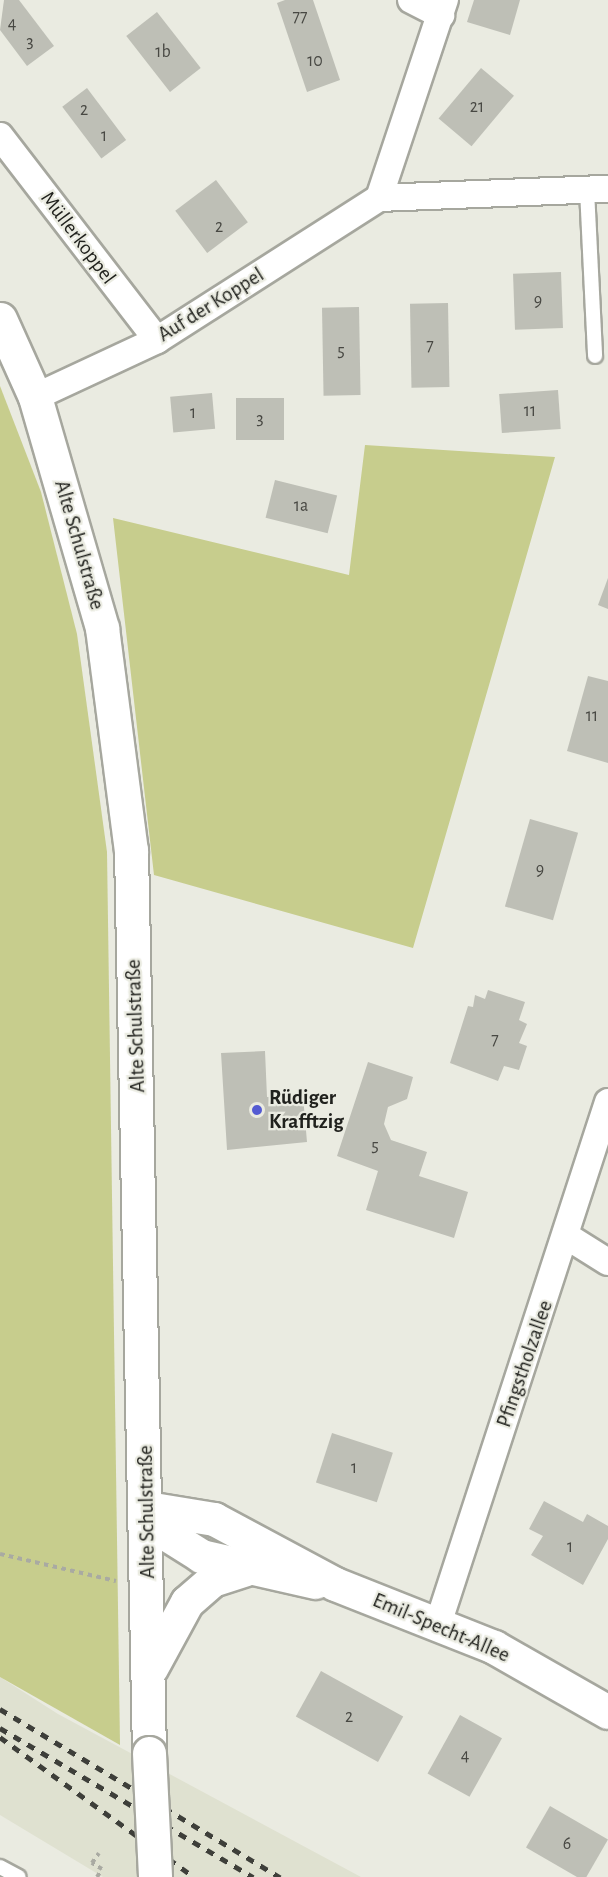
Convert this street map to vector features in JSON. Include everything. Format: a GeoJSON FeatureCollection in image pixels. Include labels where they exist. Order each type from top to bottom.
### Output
{"type":"FeatureCollection","features":[{"type":"Feature","properties":{"kind":"main road","name":"Alte Schulstraße"},"geometry":{"type":"LineString","coordinates":[[0,319],[34,397],[102,628],[131,850],[151,1668],[149,1753],[155,1877]]}},
{"type":"Feature","properties":{"kind":"main road","name":"Emil-Specht-Allee"},"geometry":{"type":"LineString","coordinates":[[147,1508],[183,1547],[244,1569],[335,1584]]}},
{"type":"Feature","properties":{"kind":"main road","name":"Emil-Specht-Allee"},"geometry":{"type":"LineString","coordinates":[[147,1508],[214,1519],[335,1584],[494,1647],[608,1712]]}},
{"type":"Feature","properties":{"kind":"main road","name":"Emil-Specht-Allee"},"geometry":{"type":"LineString","coordinates":[[151,1668],[187,1602],[212,1580],[244,1569]]}},
{"type":"Feature","properties":{"kind":"street"},"geometry":{"type":"LineString","coordinates":[[411,0],[443,8],[380,198],[598,190]]}},
{"type":"Feature","properties":{"kind":"street","name":"Müllerkoppel"},"geometry":{"type":"LineString","coordinates":[[0,136],[157,340]]}},
{"type":"Feature","properties":{"kind":"street","name":"Auf der Koppel"},"geometry":{"type":"LineString","coordinates":[[34,397],[157,340],[380,198]]}},
{"type":"Feature","properties":{"kind":"street","name":"Pfingstholzallee"},"geometry":{"type":"LineString","coordinates":[[438,1624],[568,1236],[608,1102]]}},
{"type":"Feature","properties":{"kind":"street"},"geometry":{"type":"LineString","coordinates":[[568,1236],[608,1262]]}},
{"type":"Feature","properties":{"kind":"lane"},"geometry":{"type":"LineString","coordinates":[[595,356],[598,190]]}},
{"type":"Feature","properties":{"kind":"lane"},"geometry":{"type":"LineString","coordinates":[[0,1868],[20,1877]]}},
{"type":"Feature","properties":{"kind":"path"},"geometry":{"type":"LineString","coordinates":[[0,1554],[101,1581]]}},
{"type":"Feature","properties":{"kind":"path"},"geometry":{"type":"LineString","coordinates":[[98,1877],[102,1869],[93,1863],[99,1853]]}},
{"type":"Feature","properties":{"kind":"shaded area"},"geometry":{"type":"Polygon","coordinates":[[[0,1677],[58,1714],[361,1877],[103,1877],[0,1815],[0,1677]]]}},
{"type":"Feature","properties":{"kind":"green space"},"geometry":{"type":"Polygon","coordinates":[[[0,386],[41,492],[77,634],[107,852],[120,1745],[0,1677],[0,386]]]}},
{"type":"Feature","properties":{"kind":"green space"},"geometry":{"type":"Polygon","coordinates":[[[365,445],[555,457],[413,948],[154,875],[113,518],[349,575],[365,445]]]}},
{"type":"Feature","properties":{"kind":"building"},"geometry":{"type":"Polygon","coordinates":[[[4,0],[19,0],[54,46],[27,66],[0,30],[4,0]]]}},
{"type":"Feature","properties":{"kind":"building"},"geometry":{"type":"Polygon","coordinates":[[[285,0],[313,0],[340,80],[307,92],[277,3],[285,0]]]}},
{"type":"Feature","properties":{"kind":"building"},"geometry":{"type":"Polygon","coordinates":[[[474,0],[520,0],[510,35],[467,22],[474,0]]]}},
{"type":"Feature","properties":{"kind":"building"},"geometry":{"type":"Polygon","coordinates":[[[157,12],[201,68],[170,92],[126,36],[157,12]]]}},
{"type":"Feature","properties":{"kind":"building"},"geometry":{"type":"Polygon","coordinates":[[[481,68],[514,96],[472,146],[439,119],[481,68]]]}},
{"type":"Feature","properties":{"kind":"building"},"geometry":{"type":"Polygon","coordinates":[[[87,88],[126,140],[101,159],[62,107],[87,88]]]}},
{"type":"Feature","properties":{"kind":"building"},"geometry":{"type":"Polygon","coordinates":[[[216,180],[248,222],[207,253],[175,211],[216,180]]]}},
{"type":"Feature","properties":{"kind":"building"},"geometry":{"type":"Polygon","coordinates":[[[561,272],[563,328],[515,330],[513,274],[561,272]]]}},
{"type":"Feature","properties":{"kind":"building"},"geometry":{"type":"Polygon","coordinates":[[[448,303],[449,387],[411,388],[410,304],[448,303]]]}},
{"type":"Feature","properties":{"kind":"building"},"geometry":{"type":"Polygon","coordinates":[[[359,307],[361,395],[324,396],[322,308],[359,307]]]}},
{"type":"Feature","properties":{"kind":"building"},"geometry":{"type":"Polygon","coordinates":[[[558,390],[561,429],[502,433],[499,394],[558,390]]]}},
{"type":"Feature","properties":{"kind":"building"},"geometry":{"type":"Polygon","coordinates":[[[212,393],[215,429],[173,433],[170,397],[212,393]]]}},
{"type":"Feature","properties":{"kind":"building"},"geometry":{"type":"Polygon","coordinates":[[[236,398],[284,398],[284,440],[236,440],[236,398]]]}},
{"type":"Feature","properties":{"kind":"building"},"geometry":{"type":"Polygon","coordinates":[[[275,480],[337,495],[328,533],[266,518],[275,480]]]}},
{"type":"Feature","properties":{"kind":"building"},"geometry":{"type":"Polygon","coordinates":[[[608,578],[608,609],[598,605],[608,578]]]}},
{"type":"Feature","properties":{"kind":"building"},"geometry":{"type":"Polygon","coordinates":[[[588,676],[608,681],[608,763],[567,751],[588,676]]]}},
{"type":"Feature","properties":{"kind":"building"},"geometry":{"type":"Polygon","coordinates":[[[530,819],[578,833],[553,920],[505,906],[530,819]]]}},
{"type":"Feature","properties":{"kind":"building"},"geometry":{"type":"Polygon","coordinates":[[[488,990],[525,1002],[519,1020],[527,1024],[519,1043],[527,1046],[519,1070],[504,1066],[498,1081],[450,1063],[468,1006],[473,1007],[475,995],[485,999],[488,990]]]}},
{"type":"Feature","properties":{"kind":"building"},"geometry":{"type":"Polygon","coordinates":[[[265,1051],[267,1097],[303,1096],[307,1142],[227,1150],[221,1053],[265,1051]]]}},
{"type":"Feature","properties":{"kind":"building"},"geometry":{"type":"Polygon","coordinates":[[[368,1062],[413,1077],[407,1099],[388,1107],[384,1124],[391,1140],[427,1152],[419,1176],[468,1192],[454,1238],[366,1210],[378,1171],[337,1156],[368,1062]]]}},
{"type":"Feature","properties":{"kind":"building"},"geometry":{"type":"Polygon","coordinates":[[[332,1433],[393,1453],[377,1502],[316,1482],[332,1433]]]}},
{"type":"Feature","properties":{"kind":"building"},"geometry":{"type":"Polygon","coordinates":[[[544,1501],[583,1522],[587,1514],[608,1526],[608,1539],[583,1585],[531,1555],[543,1536],[529,1529],[544,1501]]]}},
{"type":"Feature","properties":{"kind":"building"},"geometry":{"type":"Polygon","coordinates":[[[321,1671],[403,1717],[378,1762],[296,1716],[321,1671]]]}},
{"type":"Feature","properties":{"kind":"building"},"geometry":{"type":"Polygon","coordinates":[[[460,1715],[502,1738],[469,1797],[428,1774],[460,1715]]]}},
{"type":"Feature","properties":{"kind":"building"},"geometry":{"type":"Polygon","coordinates":[[[550,1806],[608,1839],[586,1877],[577,1877],[526,1848],[550,1806]]]}},
{"type":"Feature","properties":{"kind":"railway"},"geometry":{"type":"LineString","coordinates":[[0,1709],[280,1877]]}},
{"type":"Feature","properties":{"kind":"railway"},"geometry":{"type":"LineString","coordinates":[[0,1728],[253,1877]]}},
{"type":"Feature","properties":{"kind":"railway"},"geometry":{"type":"LineString","coordinates":[[0,1737],[194,1877]]}},
{"type":"Feature","properties":{"kind":"place","name":"Rüdiger Krafftzig"},"geometry":{"type":"Point","coordinates":[257,1110]}}]}
